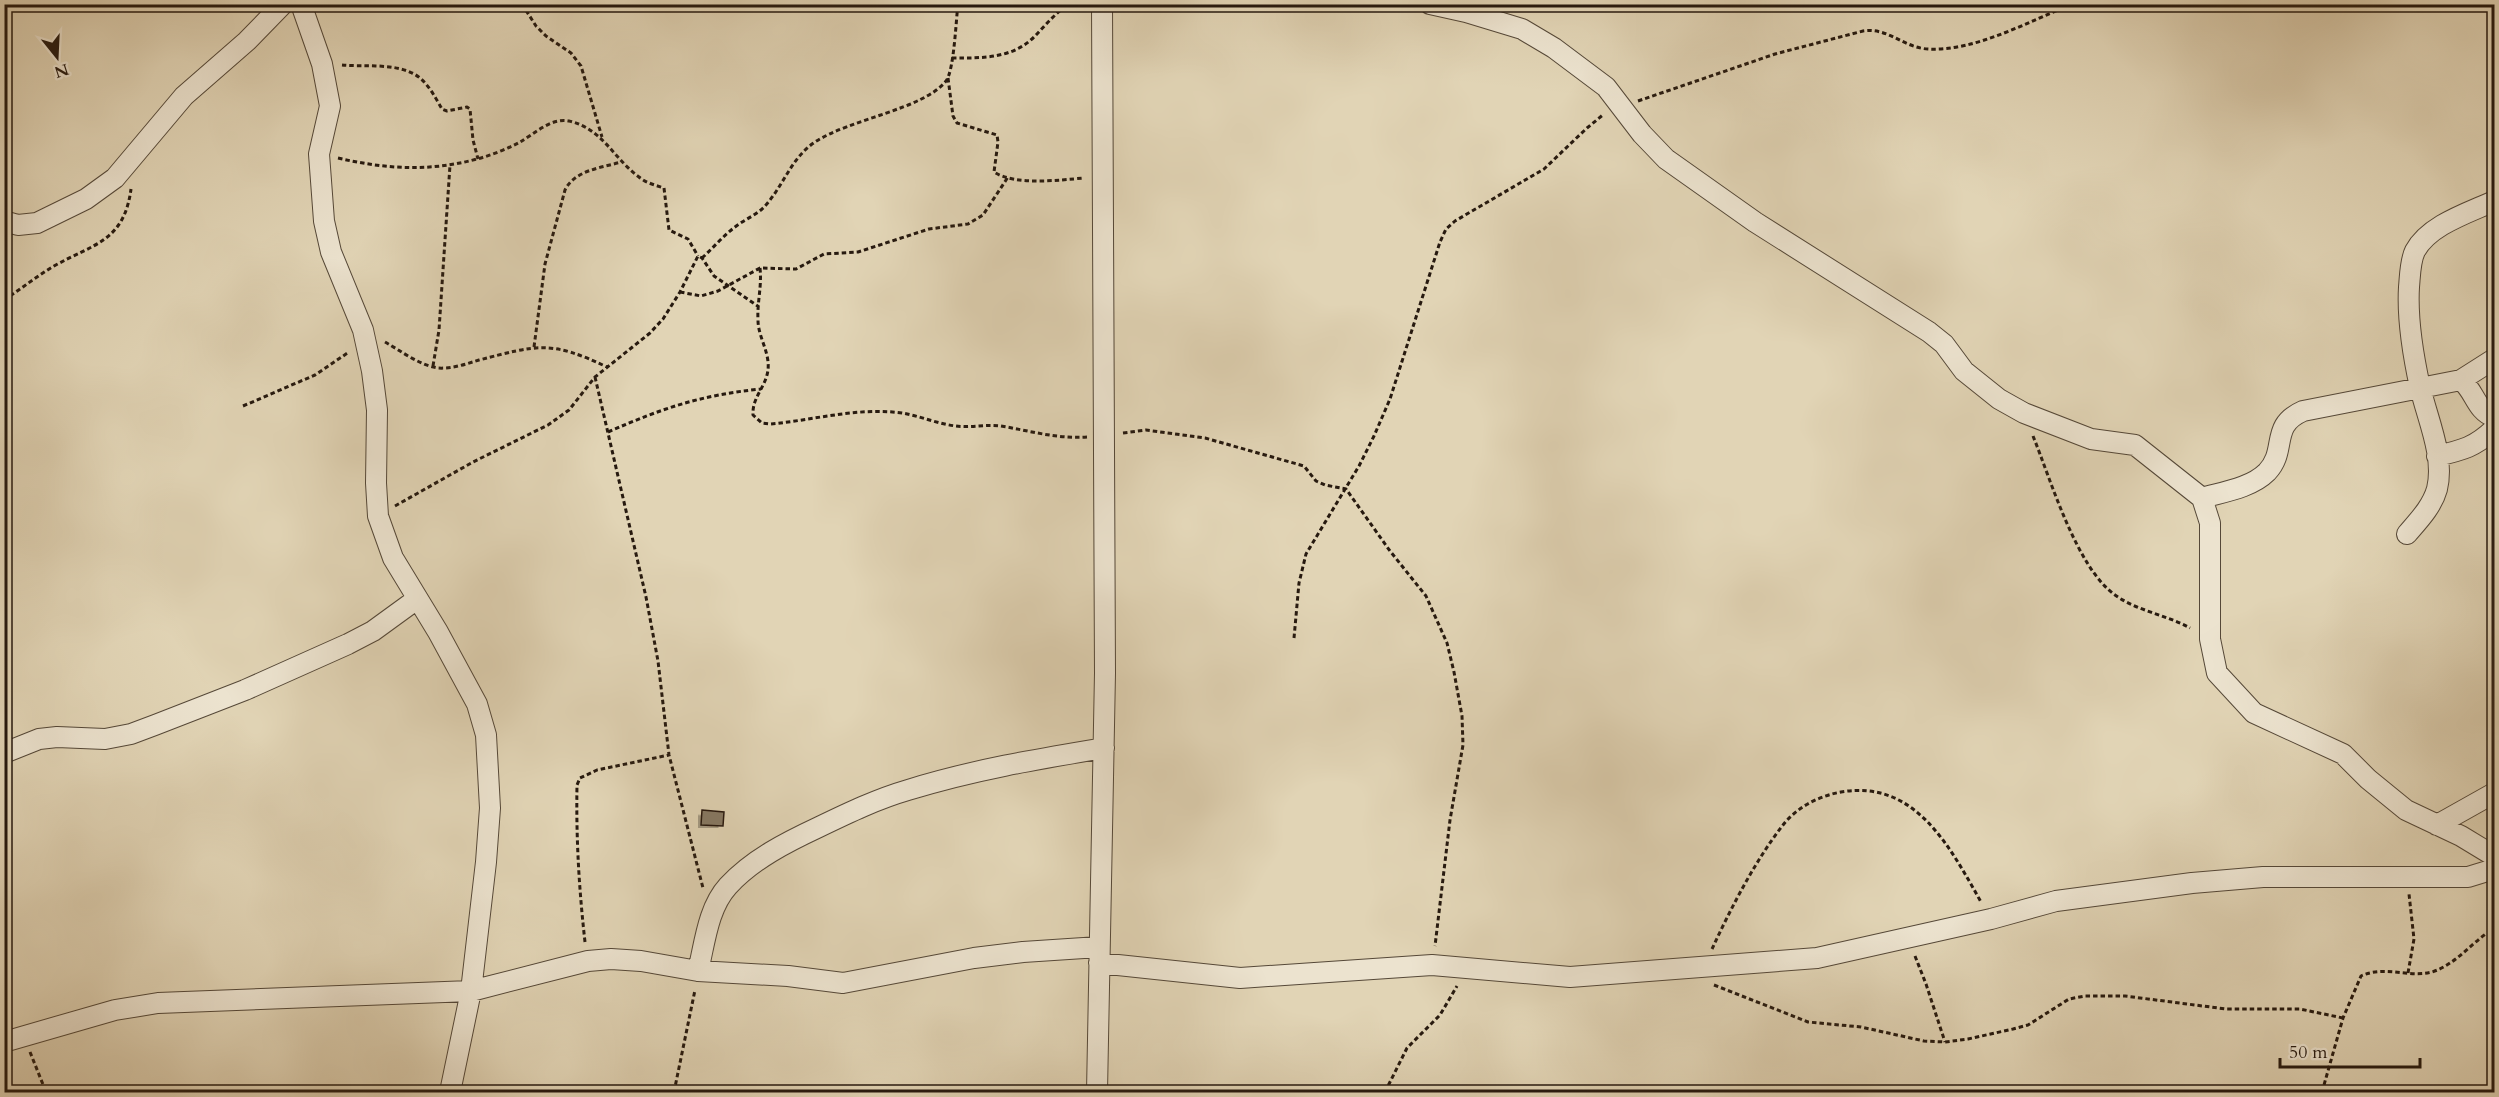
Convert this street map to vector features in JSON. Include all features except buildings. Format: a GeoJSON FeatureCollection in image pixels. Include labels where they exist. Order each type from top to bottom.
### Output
{"type":"FeatureCollection","features":[{"type":"Feature","properties":{"kind":"street"},"geometry":{"type":"LineString","coordinates":[[4,221],[18,225],[37,223],[87,199],[115,178],[184,96],[283,4]]}},
{"type":"Feature","properties":{"kind":"street"},"geometry":{"type":"LineString","coordinates":[[300,4],[322,64],[330,106],[320,154],[324,221],[331,252],[364,335],[372,371],[377,410],[378,516],[393,558],[462,674],[477,704],[486,735],[490,808],[471,991],[450,1092]]}},
{"type":"Feature","properties":{"kind":"street"},"geometry":{"type":"LineString","coordinates":[[1097,1092],[1105,673],[1102,4]]}},
{"type":"Feature","properties":{"kind":"street"},"geometry":{"type":"LineString","coordinates":[[1430,4],[1522,29],[1579,65],[1606,87],[1642,134],[1666,159],[1755,222],[1929,332],[1944,344],[1964,371],[1999,399],[2024,413],[2091,440],[2135,445],[2202,498],[2210,523],[2210,639],[2217,673],[2254,713],[2343,754],[2368,779],[2406,810],[2494,856]]}},
{"type":"Feature","properties":{"kind":"street"},"geometry":{"type":"LineString","coordinates":[[2407,534],[2428,507],[2437,489],[2437,456],[2432,427],[2420,386],[2408,303],[2414,252],[2429,235],[2449,222],[2494,201]]}},
{"type":"Feature","properties":{"kind":"street"},"geometry":{"type":"LineString","coordinates":[[2202,498],[2251,482],[2266,472],[2274,461],[2284,424],[2294,415],[2420,386],[2461,380],[2494,360]]}},
{"type":"Feature","properties":{"kind":"street"},"geometry":{"type":"LineString","coordinates":[[2461,380],[2466,384],[2479,406],[2494,417]]}},
{"type":"Feature","properties":{"kind":"street"},"geometry":{"type":"LineString","coordinates":[[2437,456],[2477,444],[2494,429]]}},
{"type":"Feature","properties":{"kind":"street"},"geometry":{"type":"LineString","coordinates":[[4,753],[39,739],[57,737],[105,739],[131,734],[256,685],[348,644],[373,631],[417,599]]}},
{"type":"Feature","properties":{"kind":"street"},"geometry":{"type":"LineString","coordinates":[[698,970],[710,915],[727,887],[757,860],[799,836],[854,810],[907,790],[1018,762],[1104,748]]}},
{"type":"Feature","properties":{"kind":"street"},"geometry":{"type":"LineString","coordinates":[[2437,825],[2494,793]]}},
{"type":"Feature","properties":{"kind":"street"},"geometry":{"type":"LineString","coordinates":[[4,1042],[115,1010],[158,1003],[471,991],[588,961],[640,961],[698,970],[788,976],[843,983],[974,958],[1023,952],[1099,955],[1240,978],[1432,964],[1570,977],[1708,976],[1817,958],[1991,919],[2056,900],[2192,882],[2263,877],[2468,877],[2494,868]]}},
{"type":"Feature","properties":{"kind":"path"},"geometry":{"type":"LineString","coordinates":[[522,4],[546,36],[571,53],[581,66],[602,137],[622,162],[645,181],[664,188],[669,230],[688,238],[709,271],[759,307]]}},
{"type":"Feature","properties":{"kind":"path"},"geometry":{"type":"LineString","coordinates":[[958,4],[948,78],[954,119],[957,123],[997,135],[994,172],[1008,177],[1043,180],[1104,175]]}},
{"type":"Feature","properties":{"kind":"path"},"geometry":{"type":"LineString","coordinates":[[952,57],[998,56],[1011,52],[1033,39],[1069,4]]}},
{"type":"Feature","properties":{"kind":"path"},"geometry":{"type":"LineString","coordinates":[[1294,638],[1299,583],[1306,554],[1346,489],[1374,436],[1390,399],[1432,265],[1446,229],[1455,221],[1544,169],[1600,116],[1622,106],[1775,54],[1863,31],[1875,29],[1910,45],[1926,49],[1941,49],[1961,46],[2027,25],[2072,4]]}},
{"type":"Feature","properties":{"kind":"path"},"geometry":{"type":"LineString","coordinates":[[322,64],[400,69],[414,73],[424,82],[442,109],[447,111],[467,107],[470,109],[472,140],[478,159]]}},
{"type":"Feature","properties":{"kind":"path"},"geometry":{"type":"LineString","coordinates":[[702,258],[735,227],[763,208],[779,188],[792,165],[812,144],[844,126],[923,98],[948,78]]}},
{"type":"Feature","properties":{"kind":"path"},"geometry":{"type":"LineString","coordinates":[[320,154],[391,168],[422,169],[478,159],[514,145],[559,120],[567,120],[602,137]]}},
{"type":"Feature","properties":{"kind":"path"},"geometry":{"type":"LineString","coordinates":[[534,347],[545,264],[569,181],[576,176],[622,162]]}},
{"type":"Feature","properties":{"kind":"path"},"geometry":{"type":"LineString","coordinates":[[433,367],[439,330],[450,165]]}},
{"type":"Feature","properties":{"kind":"path"},"geometry":{"type":"LineString","coordinates":[[680,292],[701,297],[728,286],[760,267],[796,269],[824,254],[858,252],[929,229],[968,224],[983,214],[1008,177]]}},
{"type":"Feature","properties":{"kind":"path"},"geometry":{"type":"LineString","coordinates":[[4,300],[53,267],[112,235],[121,220],[131,186]]}},
{"type":"Feature","properties":{"kind":"path"},"geometry":{"type":"LineString","coordinates":[[378,516],[473,462],[555,421],[569,410],[595,377],[650,333],[663,319],[698,256]]}},
{"type":"Feature","properties":{"kind":"path"},"geometry":{"type":"LineString","coordinates":[[760,267],[759,327],[768,358],[768,369],[753,405],[753,414],[762,423],[771,424],[838,414],[876,412],[902,413],[955,426],[999,426],[1055,437],[1103,436],[1146,430],[1205,438],[1304,466],[1316,481],[1346,489],[1390,551],[1426,596],[1438,618],[1447,642],[1462,716],[1463,745],[1450,820],[1432,964]]}},
{"type":"Feature","properties":{"kind":"path"},"geometry":{"type":"LineString","coordinates":[[243,406],[315,375],[364,335],[433,367],[453,367],[534,347],[566,350],[607,367]]}},
{"type":"Feature","properties":{"kind":"path"},"geometry":{"type":"LineString","coordinates":[[595,377],[656,650],[669,755],[710,915]]}},
{"type":"Feature","properties":{"kind":"path"},"geometry":{"type":"LineString","coordinates":[[608,432],[678,404],[732,392],[761,389]]}},
{"type":"Feature","properties":{"kind":"path"},"geometry":{"type":"LineString","coordinates":[[2024,413],[2073,534],[2084,558],[2097,578],[2115,595],[2136,606],[2175,619],[2210,639]]}},
{"type":"Feature","properties":{"kind":"path"},"geometry":{"type":"LineString","coordinates":[[588,961],[578,885],[577,785],[580,778],[597,770],[669,755]]}},
{"type":"Feature","properties":{"kind":"path"},"geometry":{"type":"LineString","coordinates":[[1991,919],[1959,862],[1937,832],[1911,806],[1881,791],[1850,791],[1832,794],[1804,805],[1784,825],[1735,900],[1708,976],[1808,1022],[1861,1027],[1914,1040],[1945,1042],[1968,1039],[2028,1025],[2068,999],[2085,996],[2136,997],[2226,1010],[2300,1009],[2343,1018]]}},
{"type":"Feature","properties":{"kind":"path"},"geometry":{"type":"LineString","coordinates":[[2406,877],[2414,939],[2408,973]]}},
{"type":"Feature","properties":{"kind":"path"},"geometry":{"type":"LineString","coordinates":[[2322,1092],[2343,1018],[2361,976],[2380,971],[2430,972],[2444,967],[2487,933],[2494,931]]}},
{"type":"Feature","properties":{"kind":"path"},"geometry":{"type":"LineString","coordinates":[[1912,951],[1926,984],[1945,1042]]}},
{"type":"Feature","properties":{"kind":"path"},"geometry":{"type":"LineString","coordinates":[[1385,1092],[1407,1048],[1440,1015],[1466,968]]}},
{"type":"Feature","properties":{"kind":"path"},"geometry":{"type":"LineString","coordinates":[[674,1092],[698,970]]}},
{"type":"Feature","properties":{"kind":"path"},"geometry":{"type":"LineString","coordinates":[[24,1036],[46,1092]]}}]}
